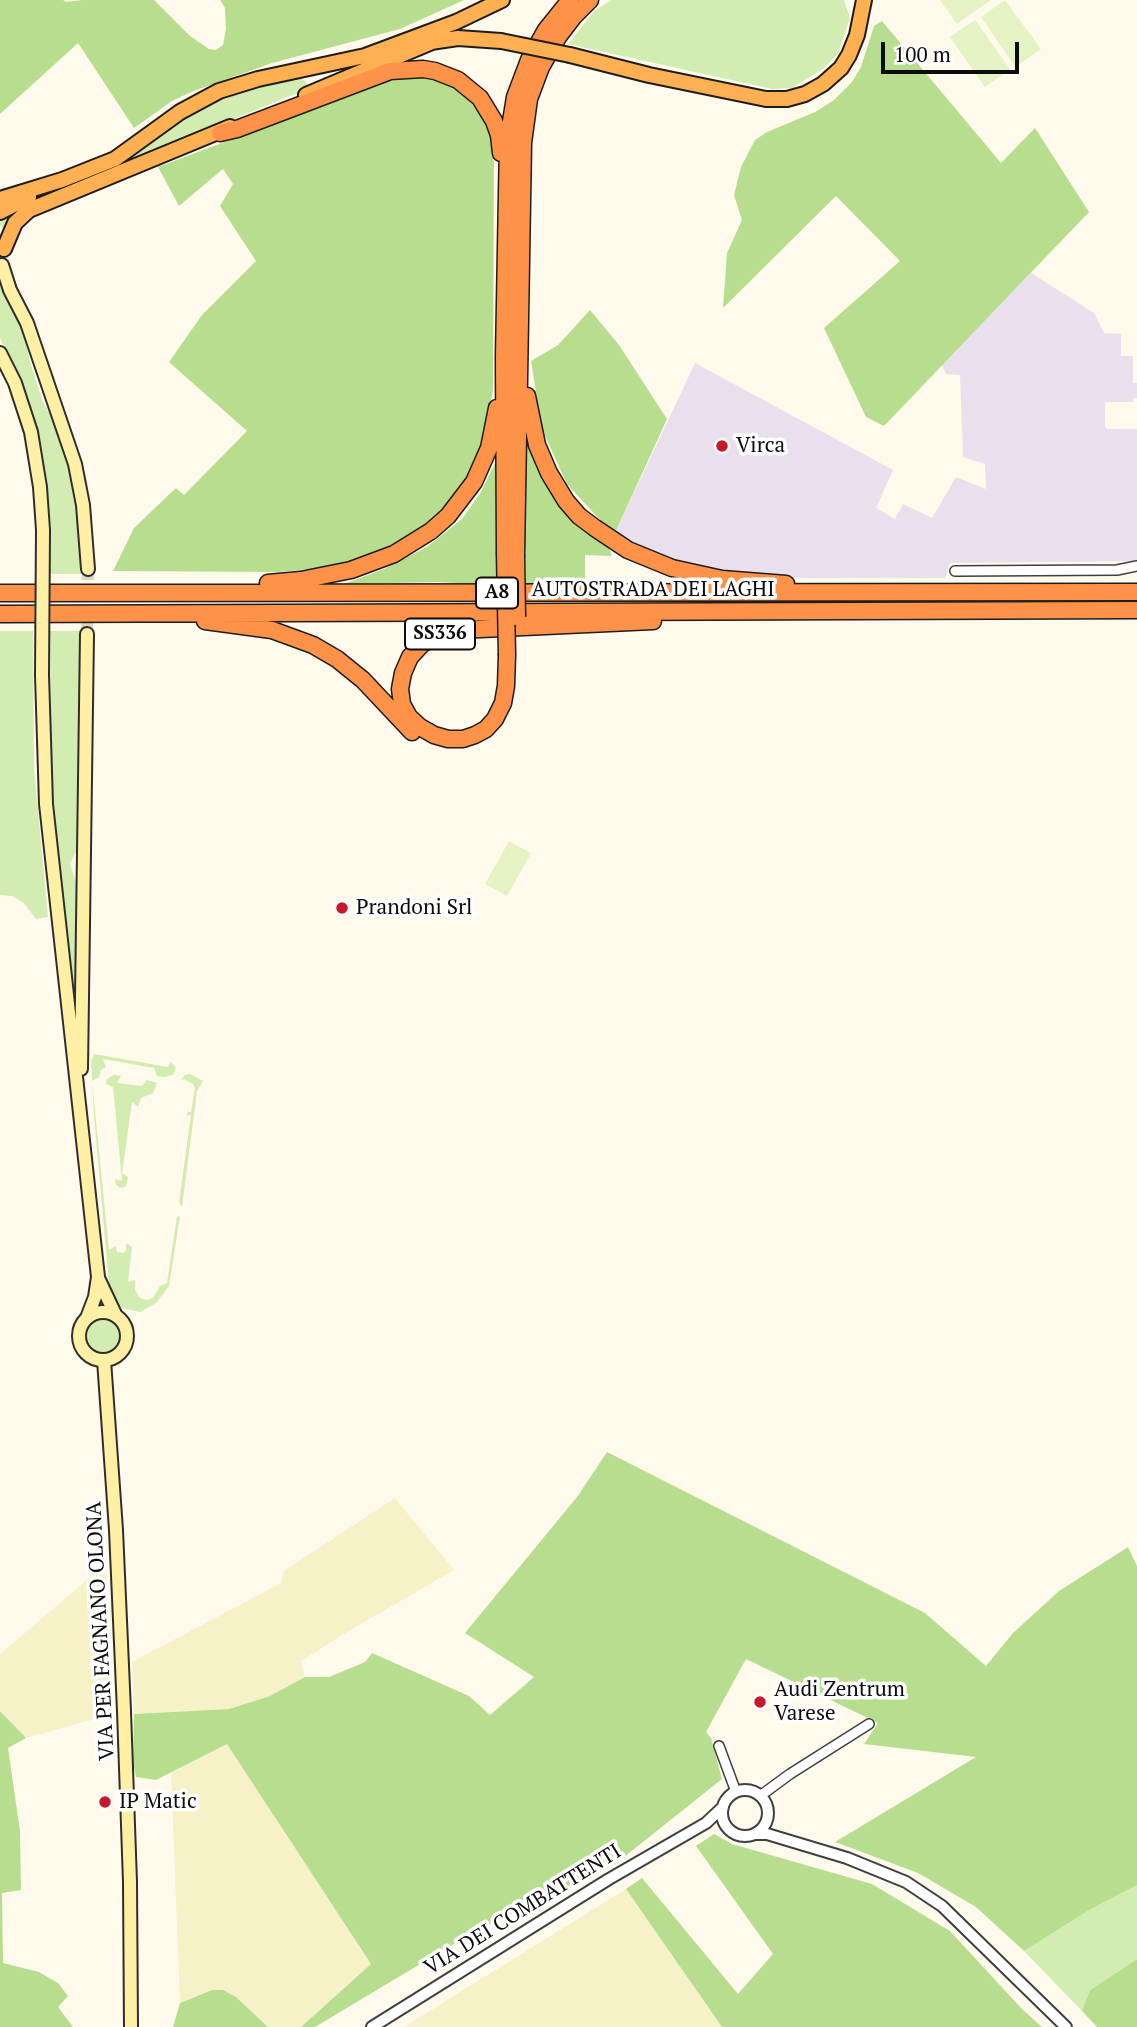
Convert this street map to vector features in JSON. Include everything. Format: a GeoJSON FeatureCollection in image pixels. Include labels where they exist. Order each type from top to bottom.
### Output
{"type":"FeatureCollection","features":[{"type":"Feature","properties":{"kind":"highway"},"geometry":{"type":"LineString","coordinates":[[0,199],[62,180],[115,159],[180,112],[219,91],[258,79],[348,61],[385,50],[456,22],[502,0]]}},
{"type":"Feature","properties":{"kind":"highway"},"geometry":{"type":"LineString","coordinates":[[141,613],[272,630],[313,645],[337,659],[363,680],[415,735],[448,749],[465,749],[480,744],[494,736],[504,725],[512,709],[516,687],[512,655],[504,357],[508,140],[516,97],[529,61],[546,30],[570,0]]}},
{"type":"Feature","properties":{"kind":"highway"},"geometry":{"type":"LineString","coordinates":[[511,554],[523,143],[529,99],[541,67],[558,37],[590,0]]}},
{"type":"Feature","properties":{"kind":"highway"},"geometry":{"type":"LineString","coordinates":[[385,50],[466,38],[501,41],[753,97],[787,99],[805,94],[841,68],[857,35],[860,5]]}},
{"type":"Feature","properties":{"kind":"highway"},"geometry":{"type":"LineString","coordinates":[[2,243],[15,223],[29,210],[432,42]]}},
{"type":"Feature","properties":{"kind":"highway"},"geometry":{"type":"LineString","coordinates":[[219,133],[237,129],[390,71],[435,71],[470,88],[488,110],[499,135],[506,186]]}},
{"type":"Feature","properties":{"kind":"highway"},"geometry":{"type":"LineString","coordinates":[[0,212],[62,180]]}},
{"type":"Feature","properties":{"kind":"highway"},"geometry":{"type":"LineString","coordinates":[[520,303],[529,418],[549,472],[566,501],[579,516],[628,550],[672,568],[722,579],[854,593]]}},
{"type":"Feature","properties":{"kind":"highway"},"geometry":{"type":"LineString","coordinates":[[140,592],[314,578],[351,570],[394,554],[412,544],[448,516],[462,500],[484,463],[493,431],[504,357]]}},
{"type":"Feature","properties":{"kind":"highway","name":"AUTOSTRADA DEI LAGHI"},"geometry":{"type":"LineString","coordinates":[[0,593],[1137,592]]}},
{"type":"Feature","properties":{"kind":"highway","name":"AUTOSTRADA DEI LAGHI"},"geometry":{"type":"LineString","coordinates":[[0,614],[1137,610]]}},
{"type":"Feature","properties":{"kind":"highway","name":"SS336"},"geometry":{"type":"LineString","coordinates":[[512,655],[503,704],[486,729],[475,735],[463,739],[433,735],[409,717],[402,704],[400,689],[410,657],[422,644],[438,635],[459,630],[658,621],[705,611]]}},
{"type":"Feature","properties":{"kind":"main road"},"geometry":{"type":"LineString","coordinates":[[2,243],[1,267],[27,323],[75,464],[83,505],[88,569]]}},
{"type":"Feature","properties":{"kind":"main road"},"geometry":{"type":"LineString","coordinates":[[0,353],[15,383],[32,432],[40,487],[43,530],[42,675],[46,804],[98,1277],[95,1297],[79,1333],[82,1347],[91,1357],[104,1360],[118,1356],[126,1344],[127,1330],[121,1318],[101,1311],[87,1318]]}},
{"type":"Feature","properties":{"kind":"main road"},"geometry":{"type":"LineString","coordinates":[[81,1108],[87,634]]}},
{"type":"Feature","properties":{"kind":"main road"},"geometry":{"type":"LineString","coordinates":[[98,1277],[115,1314]]}},
{"type":"Feature","properties":{"kind":"main road","name":"VIA PER FAGNANO OLONA"},"geometry":{"type":"LineString","coordinates":[[104,1360],[116,1530],[124,1711],[130,1882],[131,2027]]}},
{"type":"Feature","properties":{"kind":"street"},"geometry":{"type":"LineString","coordinates":[[955,571],[1117,570],[1137,566]]}},
{"type":"Feature","properties":{"kind":"street"},"geometry":{"type":"LineString","coordinates":[[760,1796],[869,1724]]}},
{"type":"Feature","properties":{"kind":"street"},"geometry":{"type":"LineString","coordinates":[[719,1746],[736,1792],[751,1791],[760,1796],[778,1834],[786,1840]]}},
{"type":"Feature","properties":{"kind":"street","name":"VIA DEI COMBATTENTI"},"geometry":{"type":"LineString","coordinates":[[372,2027],[609,1879],[696,1829],[723,1807],[725,1801],[736,1792]]}},
{"type":"Feature","properties":{"kind":"street"},"geometry":{"type":"LineString","coordinates":[[723,1807],[722,1818],[727,1828]]}},
{"type":"Feature","properties":{"kind":"street"},"geometry":{"type":"LineString","coordinates":[[755,1834],[765,1824],[768,1815]]}},
{"type":"Feature","properties":{"kind":"street","name":"VIA DEI COMBATTENTI"},"geometry":{"type":"LineString","coordinates":[[696,1829],[707,1826],[727,1828],[740,1835],[755,1834],[786,1840],[872,1866],[906,1882],[942,1906],[1011,1970],[1066,2027]]}},
{"type":"Feature","properties":{"kind":"shaded area"},"geometry":{"type":"Polygon","coordinates":[[[1031,273],[1094,313],[1104,333],[1121,334],[1121,356],[1133,356],[1133,383],[1137,383],[1137,398],[1133,398],[1133,402],[1105,402],[1105,426],[1107,429],[1137,429],[1137,561],[950,563],[945,578],[782,578],[731,574],[682,565],[614,535],[695,363],[893,470],[876,508],[895,519],[903,504],[932,518],[956,477],[986,489],[985,464],[963,457],[960,375],[946,374],[942,365],[1031,273]]]}},
{"type":"Feature","properties":{"kind":"shaded area"},"geometry":{"type":"Polygon","coordinates":[[[395,1498],[454,1570],[301,1661],[305,1677],[270,1696],[229,1709],[134,1714],[132,1662],[281,1583],[284,1571],[395,1498]]]}},
{"type":"Feature","properties":{"kind":"shaded area"},"geometry":{"type":"Polygon","coordinates":[[[106,1564],[112,1714],[26,1738],[0,1711],[0,1654],[106,1564]]]}},
{"type":"Feature","properties":{"kind":"shaded area"},"geometry":{"type":"Polygon","coordinates":[[[227,1743],[371,1964],[301,2027],[268,2027],[236,1997],[212,1990],[180,2003],[171,1773],[227,1743]]]}},
{"type":"Feature","properties":{"kind":"shaded area"},"geometry":{"type":"Polygon","coordinates":[[[626,1889],[722,2027],[404,2027],[626,1889]]]}},
{"type":"Feature","properties":{"kind":"green space"},"geometry":{"type":"Polygon","coordinates":[[[0,0],[154,0],[190,36],[209,49],[216,50],[223,45],[226,29],[225,8],[220,0],[464,0],[400,29],[272,63],[191,92],[172,101],[134,128],[78,43],[0,114],[0,0]]]}},
{"type":"Feature","properties":{"kind":"green space"},"geometry":{"type":"Polygon","coordinates":[[[611,0],[844,0],[850,18],[838,54],[823,69],[792,88],[772,89],[568,44],[594,11],[611,0]]]}},
{"type":"Feature","properties":{"kind":"green space"},"geometry":{"type":"Polygon","coordinates":[[[940,0],[991,0],[957,24],[940,0]]]}},
{"type":"Feature","properties":{"kind":"green space"},"geometry":{"type":"Polygon","coordinates":[[[1005,0],[1041,49],[1015,67],[981,17],[1005,0]]]}},
{"type":"Feature","properties":{"kind":"green space"},"geometry":{"type":"Polygon","coordinates":[[[975,20],[1010,69],[985,87],[950,37],[975,20]]]}},
{"type":"Feature","properties":{"kind":"green space"},"geometry":{"type":"Polygon","coordinates":[[[882,21],[1001,163],[1035,128],[1089,212],[884,426],[866,417],[824,328],[900,261],[836,196],[723,308],[727,253],[742,220],[734,195],[741,167],[755,140],[767,132],[815,112],[834,100],[852,82],[861,67],[874,26],[882,21]]]}},
{"type":"Feature","properties":{"kind":"green space"},"geometry":{"type":"Polygon","coordinates":[[[403,75],[432,75],[447,80],[474,98],[494,129],[493,390],[485,435],[469,478],[451,505],[430,524],[405,541],[362,559],[320,568],[279,572],[113,571],[134,528],[176,488],[184,495],[247,431],[169,362],[202,315],[256,261],[220,206],[233,184],[223,169],[179,206],[158,167],[403,75]]]}},
{"type":"Feature","properties":{"kind":"green space"},"geometry":{"type":"Polygon","coordinates":[[[300,77],[307,83],[305,90],[43,196],[28,204],[5,231],[0,225],[0,218],[22,205],[218,98],[254,86],[300,77]]]}},
{"type":"Feature","properties":{"kind":"green space"},"geometry":{"type":"Polygon","coordinates":[[[0,285],[23,330],[43,402],[58,428],[64,446],[62,451],[65,452],[78,510],[75,515],[79,518],[81,574],[50,574],[45,468],[28,401],[0,338],[0,285]]]}},
{"type":"Feature","properties":{"kind":"green space"},"geometry":{"type":"Polygon","coordinates":[[[590,310],[619,345],[667,419],[614,535],[567,484],[542,429],[531,361],[558,345],[590,310]]]}},
{"type":"Feature","properties":{"kind":"green space"},"geometry":{"type":"Polygon","coordinates":[[[522,420],[535,462],[563,502],[607,543],[612,556],[585,555],[585,582],[526,585],[522,420]]]}},
{"type":"Feature","properties":{"kind":"green space"},"geometry":{"type":"Polygon","coordinates":[[[498,457],[497,585],[437,582],[344,584],[384,569],[427,547],[462,519],[481,492],[498,457]]]}},
{"type":"Feature","properties":{"kind":"green space"},"geometry":{"type":"Polygon","coordinates":[[[0,631],[33,631],[34,769],[48,917],[36,919],[24,903],[12,896],[0,895],[0,631]]]}},
{"type":"Feature","properties":{"kind":"green space"},"geometry":{"type":"Polygon","coordinates":[[[50,631],[82,631],[81,841],[70,864],[79,891],[75,1015],[51,795],[50,631]]]}},
{"type":"Feature","properties":{"kind":"green space"},"geometry":{"type":"Polygon","coordinates":[[[509,841],[531,853],[507,896],[485,884],[509,841]]]}},
{"type":"Feature","properties":{"kind":"green space"},"geometry":{"type":"Polygon","coordinates":[[[94,1054],[168,1067],[171,1062],[176,1068],[173,1075],[164,1077],[157,1076],[154,1068],[103,1059],[106,1067],[101,1070],[99,1077],[92,1081],[91,1061],[94,1054]]]}},
{"type":"Feature","properties":{"kind":"green space"},"geometry":{"type":"Polygon","coordinates":[[[190,1074],[203,1081],[197,1091],[182,1207],[179,1202],[191,1115],[187,1116],[188,1112],[191,1112],[195,1088],[193,1084],[181,1080],[190,1074]]]}},
{"type":"Feature","properties":{"kind":"green space"},"geometry":{"type":"Polygon","coordinates":[[[114,1075],[121,1076],[117,1083],[142,1086],[147,1080],[157,1083],[153,1093],[141,1098],[138,1107],[132,1102],[122,1173],[128,1177],[126,1186],[121,1188],[116,1185],[115,1179],[122,1181],[113,1087],[106,1084],[107,1079],[114,1075]]]}},
{"type":"Feature","properties":{"kind":"green space"},"geometry":{"type":"Polygon","coordinates":[[[92,1083],[109,1250],[116,1246],[117,1252],[123,1253],[126,1251],[126,1243],[132,1247],[128,1282],[135,1280],[135,1290],[140,1298],[153,1298],[160,1286],[167,1283],[177,1217],[180,1216],[169,1286],[156,1303],[140,1312],[122,1308],[110,1295],[92,1083]]]}},
{"type":"Feature","properties":{"kind":"green space"},"geometry":{"type":"Polygon","coordinates":[[[103,1319],[115,1324],[120,1336],[115,1348],[103,1353],[91,1348],[86,1336],[91,1324],[103,1319]]]}},
{"type":"Feature","properties":{"kind":"green space"},"geometry":{"type":"Polygon","coordinates":[[[607,1452],[925,1613],[986,1666],[1013,1633],[1059,1591],[1128,1547],[1137,1566],[1137,1885],[1091,1909],[1024,1951],[976,1907],[918,1873],[835,1842],[976,1757],[864,1744],[878,1723],[746,1659],[706,1732],[711,1738],[722,1779],[614,1865],[477,1930],[315,2027],[301,2027],[371,1964],[227,1744],[156,1780],[136,1777],[133,1762],[134,1714],[229,1709],[270,1696],[305,1677],[329,1677],[365,1662],[372,1653],[469,1696],[490,1715],[534,1677],[465,1633],[577,1497],[607,1452]]]}},
{"type":"Feature","properties":{"kind":"green space"},"geometry":{"type":"Polygon","coordinates":[[[0,1711],[26,1738],[8,1748],[20,1831],[21,1890],[2,1893],[3,1963],[39,1972],[58,1983],[68,1996],[58,2007],[73,2027],[0,2027],[0,1711]]]}},
{"type":"Feature","properties":{"kind":"green space"},"geometry":{"type":"Polygon","coordinates":[[[714,1834],[732,1844],[872,1884],[950,1931],[1042,2027],[722,2027],[626,1889],[642,1878],[738,1994],[773,1954],[696,1846],[714,1834]]]}},
{"type":"Feature","properties":{"kind":"green space"},"geometry":{"type":"Polygon","coordinates":[[[1137,1885],[1137,1959],[1090,1990],[1082,2011],[1024,1951],[1091,1909],[1137,1885]]]}},
{"type":"Feature","properties":{"kind":"green space"},"geometry":{"type":"Polygon","coordinates":[[[1137,1959],[1137,2027],[1097,2027],[1082,2011],[1090,1990],[1137,1959]]]}},
{"type":"Feature","properties":{"kind":"green space"},"geometry":{"type":"Polygon","coordinates":[[[212,1990],[223,1990],[236,1997],[268,2027],[173,2027],[180,2003],[212,1990]]]}},
{"type":"Feature","properties":{"kind":"tunnel"},"geometry":{"type":"LineString","coordinates":[[87,634],[88,569]]}},
{"type":"Feature","properties":{"kind":"place","name":"Virca"},"geometry":{"type":"Point","coordinates":[722,446]}},
{"type":"Feature","properties":{"kind":"place","name":"Prandoni Srl"},"geometry":{"type":"Point","coordinates":[342,908]}},
{"type":"Feature","properties":{"kind":"place","name":"Audi Zentrum Varese"},"geometry":{"type":"Point","coordinates":[760,1702]}},
{"type":"Feature","properties":{"kind":"place","name":"IP Matic"},"geometry":{"type":"Point","coordinates":[105,1802]}}]}
